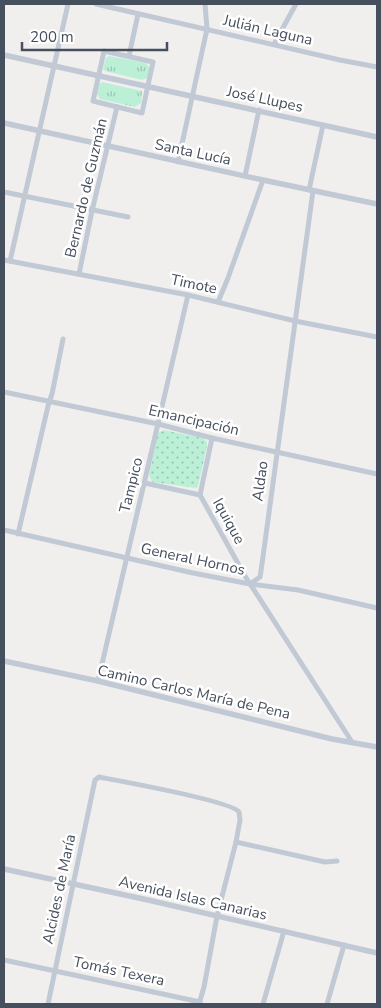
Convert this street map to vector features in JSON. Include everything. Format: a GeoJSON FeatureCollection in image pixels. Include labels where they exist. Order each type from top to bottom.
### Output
{"type":"FeatureCollection","features":[{"type":"Feature","properties":{"kind":"street"},"geometry":{"type":"LineString","coordinates":[[7,260],[25,196],[68,4]]}},
{"type":"Feature","properties":{"kind":"street","name":"Julián Laguna"},"geometry":{"type":"LineString","coordinates":[[96,4],[377,67]]}},
{"type":"Feature","properties":{"kind":"street"},"geometry":{"type":"LineString","coordinates":[[178,162],[207,29],[205,4]]}},
{"type":"Feature","properties":{"kind":"street"},"geometry":{"type":"LineString","coordinates":[[274,44],[296,4]]}},
{"type":"Feature","properties":{"kind":"street"},"geometry":{"type":"LineString","coordinates":[[129,56],[138,14]]}},
{"type":"Feature","properties":{"kind":"street"},"geometry":{"type":"LineString","coordinates":[[104,51],[129,56],[153,62],[142,113],[93,101],[104,51]]}},
{"type":"Feature","properties":{"kind":"street","name":"José Llupes"},"geometry":{"type":"LineString","coordinates":[[4,55],[377,137]]}},
{"type":"Feature","properties":{"kind":"street","name":"Bernardo de Guzmán"},"geometry":{"type":"LineString","coordinates":[[79,274],[117,106]]}},
{"type":"Feature","properties":{"kind":"street"},"geometry":{"type":"LineString","coordinates":[[245,176],[259,110]]}},
{"type":"Feature","properties":{"kind":"street","name":"Santa Lucía"},"geometry":{"type":"LineString","coordinates":[[4,123],[377,204]]}},
{"type":"Feature","properties":{"kind":"street","name":"Aldao"},"geometry":{"type":"LineString","coordinates":[[250,584],[260,578],[311,190],[323,125]]}},
{"type":"Feature","properties":{"kind":"street"},"geometry":{"type":"LineString","coordinates":[[218,302],[263,180]]}},
{"type":"Feature","properties":{"kind":"street"},"geometry":{"type":"LineString","coordinates":[[4,192],[128,217]]}},
{"type":"Feature","properties":{"kind":"street","name":"Timote"},"geometry":{"type":"LineString","coordinates":[[7,260],[188,295],[295,321],[377,337]]}},
{"type":"Feature","properties":{"kind":"street","name":"Tampico"},"geometry":{"type":"LineString","coordinates":[[98,681],[188,295]]}},
{"type":"Feature","properties":{"kind":"street"},"geometry":{"type":"LineString","coordinates":[[18,534],[64,339]]}},
{"type":"Feature","properties":{"kind":"street","name":"Emancipación"},"geometry":{"type":"LineString","coordinates":[[4,392],[158,424],[212,438],[377,474]]}},
{"type":"Feature","properties":{"kind":"street","name":"Iquique"},"geometry":{"type":"LineString","coordinates":[[212,438],[200,495],[250,584]]}},
{"type":"Feature","properties":{"kind":"street"},"geometry":{"type":"LineString","coordinates":[[145,483],[200,495]]}},
{"type":"Feature","properties":{"kind":"street","name":"General Hornos"},"geometry":{"type":"LineString","coordinates":[[4,530],[250,584],[298,590],[377,608]]}},
{"type":"Feature","properties":{"kind":"street"},"geometry":{"type":"LineString","coordinates":[[250,584],[352,742]]}},
{"type":"Feature","properties":{"kind":"street","name":"Camino Carlos María de Pena"},"geometry":{"type":"LineString","coordinates":[[4,661],[98,681],[332,739],[377,747]]}},
{"type":"Feature","properties":{"kind":"street","name":"Alcides de María"},"geometry":{"type":"LineString","coordinates":[[48,1004],[96,778],[152,787],[234,807],[239,810],[240,815],[236,842]]}},
{"type":"Feature","properties":{"kind":"street"},"geometry":{"type":"LineString","coordinates":[[200,1003],[217,916],[236,842],[325,862],[337,861]]}},
{"type":"Feature","properties":{"kind":"street","name":"Avenida Islas Canarias"},"geometry":{"type":"LineString","coordinates":[[4,869],[377,953]]}},
{"type":"Feature","properties":{"kind":"street"},"geometry":{"type":"LineString","coordinates":[[263,1004],[284,931]]}},
{"type":"Feature","properties":{"kind":"street"},"geometry":{"type":"LineString","coordinates":[[327,1004],[344,945]]}},
{"type":"Feature","properties":{"kind":"street","name":"Tomás Texera"},"geometry":{"type":"LineString","coordinates":[[4,960],[200,1003]]}},
{"type":"Feature","properties":{"kind":"green space"},"geometry":{"type":"Polygon","coordinates":[[[109,56],[146,63],[150,69],[147,78],[142,80],[105,71],[103,69],[106,58],[109,56]]]}},
{"type":"Feature","properties":{"kind":"green space"},"geometry":{"type":"Polygon","coordinates":[[[102,82],[142,91],[141,103],[135,107],[100,99],[97,94],[99,84],[102,82]]]}},
{"type":"Feature","properties":{"kind":"green space"},"geometry":{"type":"Polygon","coordinates":[[[164,430],[203,438],[207,442],[196,488],[152,482],[149,475],[158,433],[164,430]]]}}]}
